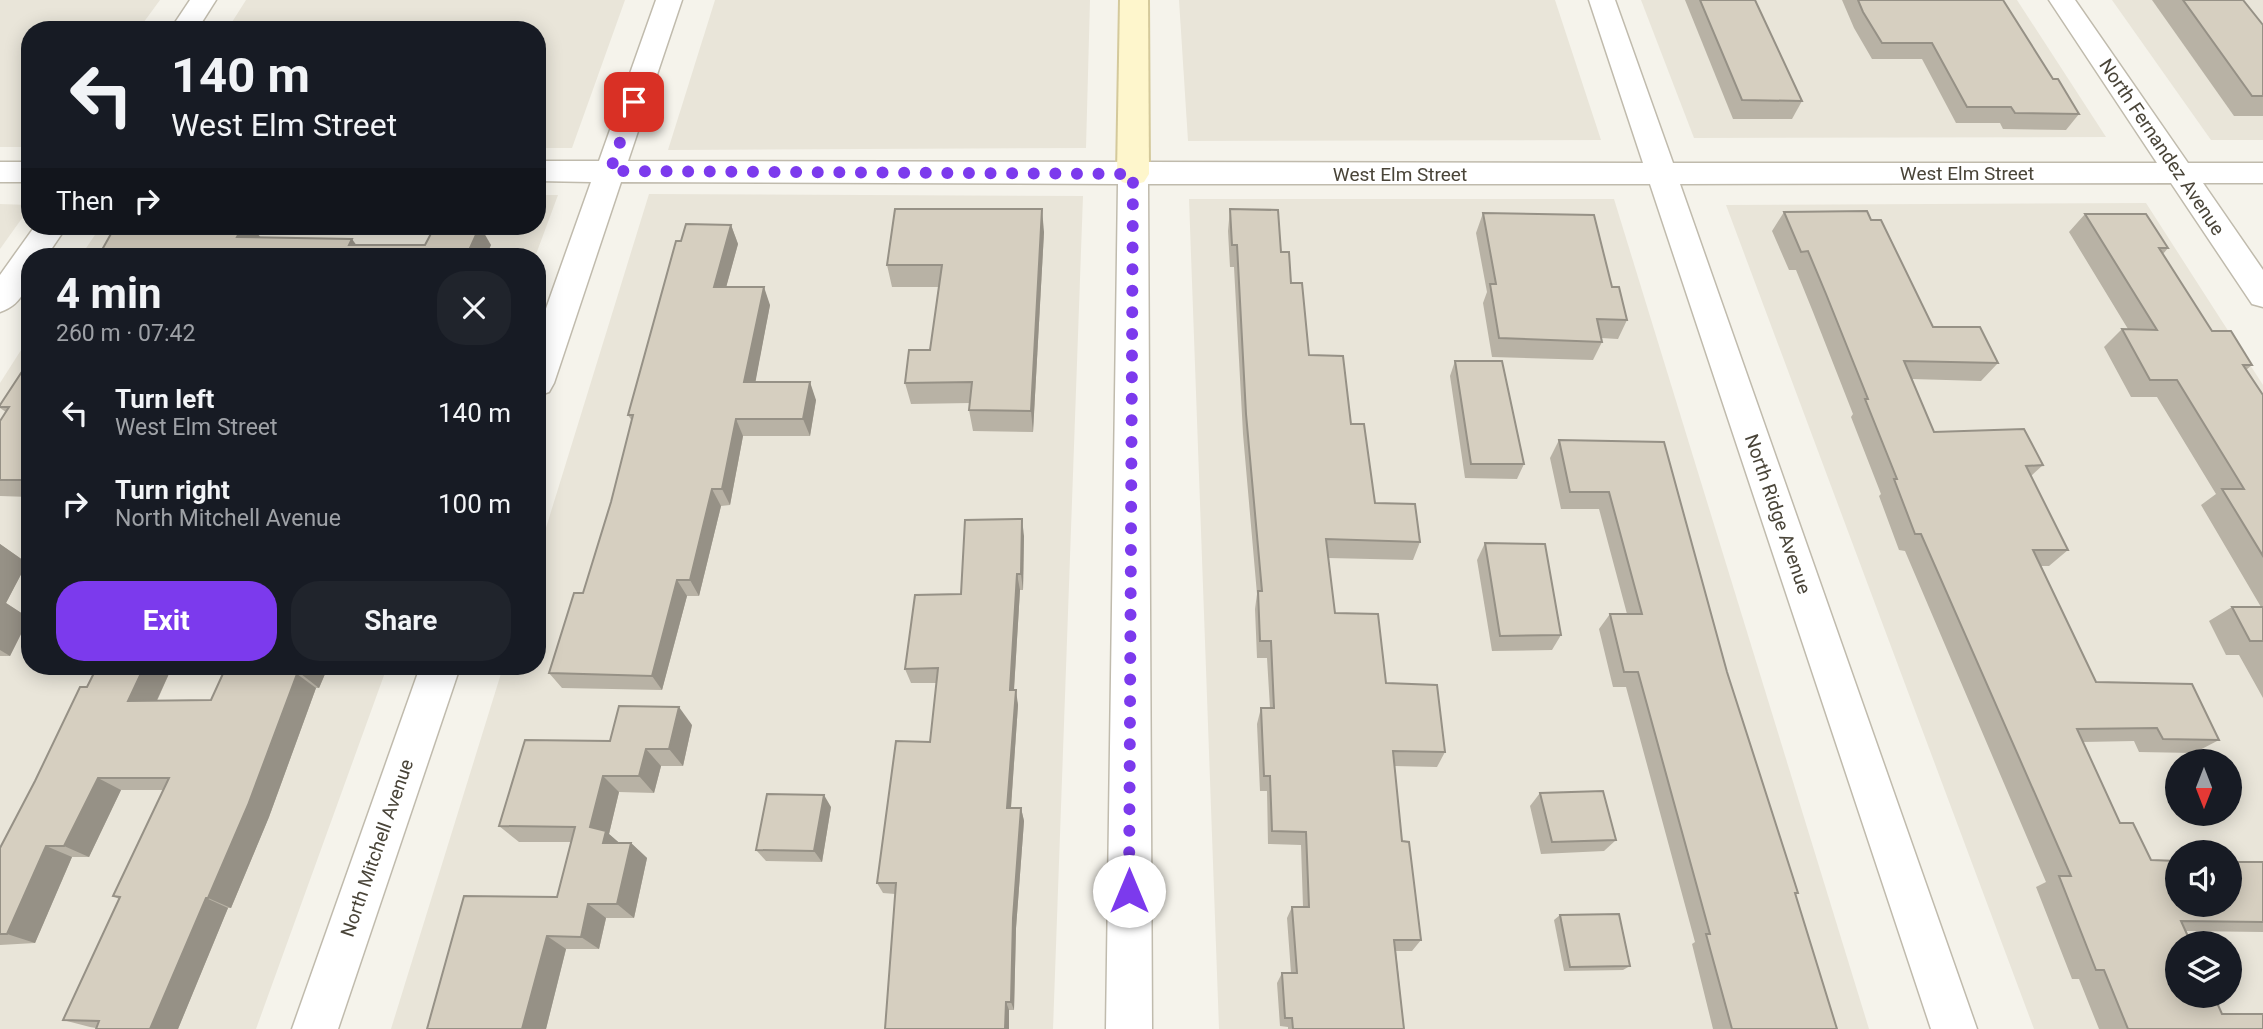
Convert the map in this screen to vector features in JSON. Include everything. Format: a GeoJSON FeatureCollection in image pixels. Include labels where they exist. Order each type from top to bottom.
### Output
{"type":"FeatureCollection","features":[{"type":"Feature","properties":{"kind":"street"},"geometry":{"type":"LineString","coordinates":[[189,21],[203,0]]}},
{"type":"Feature","properties":{"kind":"street"},"geometry":{"type":"LineString","coordinates":[[546,357],[669,0]]}},
{"type":"Feature","properties":{"kind":"street"},"geometry":{"type":"LineString","coordinates":[[1129,1029],[1134,0]]}},
{"type":"Feature","properties":{"kind":"street","name":"North Ridge Avenue"},"geometry":{"type":"LineString","coordinates":[[1602,0],[1955,1029]]}},
{"type":"Feature","properties":{"kind":"street","name":"North Fernandez Avenue"},"geometry":{"type":"LineString","coordinates":[[2062,0],[2263,295]]}},
{"type":"Feature","properties":{"kind":"street","name":"West Elm Street"},"geometry":{"type":"LineString","coordinates":[[546,171],[1133,174],[2263,173]]}},
{"type":"Feature","properties":{"kind":"street"},"geometry":{"type":"LineString","coordinates":[[0,172],[21,172]]}},
{"type":"Feature","properties":{"kind":"street"},"geometry":{"type":"LineString","coordinates":[[0,300],[21,270]]}},
{"type":"Feature","properties":{"kind":"street","name":"North Mitchell Avenue"},"geometry":{"type":"LineString","coordinates":[[315,1029],[437,675]]}},
{"type":"Feature","properties":{"kind":"shaded area"},"geometry":{"type":"Polygon","coordinates":[[[0,0],[160,0],[145,21],[21,21],[21,147],[0,147],[0,0]]]}},
{"type":"Feature","properties":{"kind":"shaded area"},"geometry":{"type":"Polygon","coordinates":[[[246,0],[625,0],[572,148],[546,148],[546,21],[233,21],[246,0]]]}},
{"type":"Feature","properties":{"kind":"shaded area"},"geometry":{"type":"Polygon","coordinates":[[[715,0],[1090,0],[1086,148],[668,150],[715,0]]]}},
{"type":"Feature","properties":{"kind":"shaded area"},"geometry":{"type":"Polygon","coordinates":[[[1179,0],[1555,0],[1601,140],[1188,141],[1179,0]]]}},
{"type":"Feature","properties":{"kind":"shaded area"},"geometry":{"type":"Polygon","coordinates":[[[1641,0],[2017,0],[2106,137],[1694,138],[1641,0]]]}},
{"type":"Feature","properties":{"kind":"shaded area"},"geometry":{"type":"Polygon","coordinates":[[[2112,0],[2263,0],[2263,140],[2211,140],[2112,0]]]}},
{"type":"Feature","properties":{"kind":"shaded area"},"geometry":{"type":"Polygon","coordinates":[[[649,194],[1083,196],[1053,1029],[391,1029],[501,675],[546,675],[546,528],[649,194]]]}},
{"type":"Feature","properties":{"kind":"shaded area"},"geometry":{"type":"Polygon","coordinates":[[[546,195],[558,195],[546,227],[546,195]]]}},
{"type":"Feature","properties":{"kind":"shaded area"},"geometry":{"type":"Polygon","coordinates":[[[1189,199],[1614,199],[1869,1029],[1219,1029],[1189,199]]]}},
{"type":"Feature","properties":{"kind":"shaded area"},"geometry":{"type":"Polygon","coordinates":[[[2146,203],[2263,385],[2263,1029],[2034,1029],[1726,205],[2146,203]]]}},
{"type":"Feature","properties":{"kind":"shaded area"},"geometry":{"type":"Polygon","coordinates":[[[0,204],[21,205],[21,220],[0,249],[0,204]]]}},
{"type":"Feature","properties":{"kind":"shaded area"},"geometry":{"type":"Polygon","coordinates":[[[95,235],[543,235],[538,248],[86,248],[95,235]]]}},
{"type":"Feature","properties":{"kind":"shaded area"},"geometry":{"type":"Polygon","coordinates":[[[21,350],[21,675],[384,675],[256,1029],[0,1029],[0,383],[21,350]]]}},
{"type":"Feature","properties":{"kind":"building"},"geometry":{"type":"Polygon","coordinates":[[[1700,0],[1755,0],[1802,101],[1742,100],[1700,0]]]}},
{"type":"Feature","properties":{"kind":"building"},"geometry":{"type":"Polygon","coordinates":[[[1858,0],[2003,0],[2053,79],[2058,79],[2079,114],[2015,113],[2011,107],[1967,107],[1932,43],[1882,43],[1858,0]]]}},
{"type":"Feature","properties":{"kind":"building"},"geometry":{"type":"Polygon","coordinates":[[[2183,0],[2243,0],[2263,25],[2263,96],[2252,96],[2183,0]]]}},
{"type":"Feature","properties":{"kind":"building"},"geometry":{"type":"Polygon","coordinates":[[[895,209],[1042,209],[1031,411],[969,410],[972,382],[905,383],[909,350],[930,350],[942,265],[887,265],[895,209]]]}},
{"type":"Feature","properties":{"kind":"building"},"geometry":{"type":"Polygon","coordinates":[[[1230,209],[1278,210],[1281,252],[1289,252],[1291,283],[1302,283],[1309,355],[1343,356],[1351,424],[1364,424],[1375,503],[1415,504],[1420,542],[1326,539],[1335,613],[1378,614],[1386,683],[1437,685],[1445,752],[1393,751],[1402,841],[1409,842],[1421,940],[1394,940],[1404,1029],[1293,1029],[1292,1018],[1285,1018],[1282,973],[1297,973],[1292,907],[1309,907],[1306,832],[1272,831],[1270,776],[1264,776],[1261,708],[1274,708],[1271,641],[1260,641],[1258,591],[1262,591],[1246,414],[1237,245],[1232,245],[1230,209]]]}},
{"type":"Feature","properties":{"kind":"building"},"geometry":{"type":"Polygon","coordinates":[[[1867,211],[1871,220],[1881,220],[1933,327],[1980,327],[1998,363],[1904,361],[1934,432],[2024,429],[2043,465],[2026,466],[2068,550],[2033,550],[2096,682],[2192,684],[2219,740],[2163,739],[2157,728],[2077,729],[2120,823],[2133,823],[2151,860],[2165,861],[2165,917],[2242,917],[2242,862],[2263,862],[2263,922],[2181,921],[2186,931],[2165,931],[2165,1008],[2219,1008],[2222,1014],[2263,1014],[2263,1029],[2128,1029],[2104,970],[2096,970],[2059,876],[2071,876],[1921,534],[1915,534],[1894,479],[1897,479],[1865,399],[1868,399],[1808,251],[1801,252],[1784,212],[1867,211]]]}},
{"type":"Feature","properties":{"kind":"building"},"geometry":{"type":"Polygon","coordinates":[[[1483,213],[1594,215],[1612,287],[1619,287],[1627,320],[1597,319],[1602,342],[1499,338],[1490,284],[1496,284],[1483,213]]]}},
{"type":"Feature","properties":{"kind":"building"},"geometry":{"type":"Polygon","coordinates":[[[2085,214],[2146,214],[2168,248],[2159,248],[2212,331],[2231,331],[2252,365],[2243,365],[2263,395],[2263,556],[2222,489],[2244,489],[2177,380],[2150,380],[2122,329],[2157,330],[2085,214]]]}},
{"type":"Feature","properties":{"kind":"building"},"geometry":{"type":"Polygon","coordinates":[[[686,224],[731,225],[714,287],[764,287],[744,382],[810,382],[803,419],[736,419],[722,489],[712,489],[690,580],[677,580],[652,676],[549,673],[574,593],[583,593],[611,502],[633,415],[628,415],[676,241],[681,241],[686,224]]]}},
{"type":"Feature","properties":{"kind":"building"},"geometry":{"type":"Polygon","coordinates":[[[110,235],[238,235],[237,237],[352,239],[349,245],[425,245],[430,235],[476,235],[470,248],[103,248],[110,235]]]}},
{"type":"Feature","properties":{"kind":"building"},"geometry":{"type":"Polygon","coordinates":[[[1455,361],[1502,361],[1524,464],[1471,464],[1455,361]]]}},
{"type":"Feature","properties":{"kind":"building"},"geometry":{"type":"Polygon","coordinates":[[[21,373],[21,480],[0,480],[0,421],[9,407],[0,405],[21,373]]]}},
{"type":"Feature","properties":{"kind":"building"},"geometry":{"type":"Polygon","coordinates":[[[1559,440],[1664,442],[1727,672],[1798,893],[1795,893],[1837,1029],[1732,1029],[1706,934],[1710,934],[1638,672],[1624,672],[1610,614],[1642,614],[1609,492],[1570,492],[1559,440]]]}},
{"type":"Feature","properties":{"kind":"building"},"geometry":{"type":"Polygon","coordinates":[[[1022,519],[1021,574],[1017,574],[1010,690],[1016,690],[1007,808],[1021,808],[1013,918],[1011,1002],[1006,1002],[1005,1029],[885,1029],[896,883],[877,883],[896,741],[930,742],[938,668],[905,669],[915,595],[961,594],[965,520],[1022,519]]]}},
{"type":"Feature","properties":{"kind":"building"},"geometry":{"type":"Polygon","coordinates":[[[1485,543],[1545,544],[1561,635],[1500,636],[1485,543]]]}},
{"type":"Feature","properties":{"kind":"building"},"geometry":{"type":"Polygon","coordinates":[[[2232,607],[2263,607],[2263,641],[2250,641],[2232,607]]]}},
{"type":"Feature","properties":{"kind":"building"},"geometry":{"type":"Polygon","coordinates":[[[93,675],[140,675],[128,701],[211,700],[222,675],[297,675],[248,805],[150,1029],[96,1029],[99,1021],[63,1020],[120,897],[113,896],[169,778],[98,778],[64,846],[46,846],[7,934],[0,934],[0,848],[80,687],[87,687],[93,675]]]}},
{"type":"Feature","properties":{"kind":"building"},"geometry":{"type":"Polygon","coordinates":[[[619,706],[679,707],[669,749],[646,749],[639,776],[603,776],[590,827],[606,831],[603,843],[631,843],[617,904],[588,904],[581,937],[547,936],[522,1029],[427,1029],[464,896],[557,897],[575,827],[499,826],[525,740],[610,741],[619,706]]]}},
{"type":"Feature","properties":{"kind":"building"},"geometry":{"type":"Polygon","coordinates":[[[1603,791],[1616,840],[1552,842],[1540,793],[1603,791]]]}},
{"type":"Feature","properties":{"kind":"building"},"geometry":{"type":"Polygon","coordinates":[[[767,794],[824,795],[814,851],[756,850],[767,794]]]}},
{"type":"Feature","properties":{"kind":"building"},"geometry":{"type":"Polygon","coordinates":[[[1619,914],[1630,966],[1570,967],[1560,915],[1619,914]]]}},
{"type":"Feature","properties":{"kind":"route"},"geometry":{"type":"LineString","coordinates":[[634,102],[610,171],[1133,174],[1129,891]]}}]}
